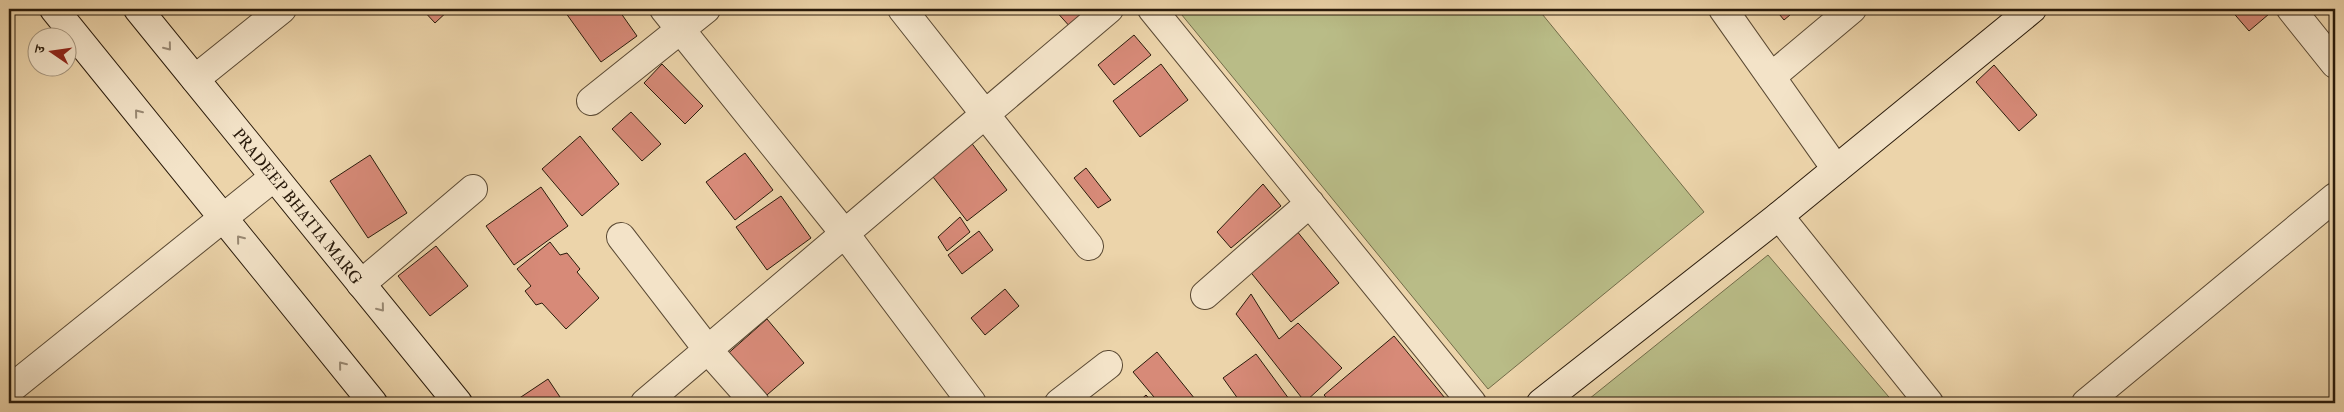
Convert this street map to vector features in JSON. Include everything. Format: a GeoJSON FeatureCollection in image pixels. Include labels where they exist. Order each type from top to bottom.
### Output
{"type":"FeatureCollection","features":[{"type":"Feature","properties":{"kind":"street"},"geometry":{"type":"LineString","coordinates":[[54,9],[373,403]]}},
{"type":"Feature","properties":{"kind":"street","name":"PRADEEP BHATIA MARG"},"geometry":{"type":"LineString","coordinates":[[138,9],[458,403]]}},
{"type":"Feature","properties":{"kind":"street"},"geometry":{"type":"LineString","coordinates":[[195,79],[282,9]]}},
{"type":"Feature","properties":{"kind":"street"},"geometry":{"type":"LineString","coordinates":[[591,101],[672,19],[706,9]]}},
{"type":"Feature","properties":{"kind":"street"},"geometry":{"type":"LineString","coordinates":[[902,9],[986,113],[1089,246]]}},
{"type":"Feature","properties":{"kind":"street"},"geometry":{"type":"LineString","coordinates":[[645,403],[1109,9]]}},
{"type":"Feature","properties":{"kind":"street"},"geometry":{"type":"LineString","coordinates":[[1152,9],[1472,403]]}},
{"type":"Feature","properties":{"kind":"street"},"geometry":{"type":"LineString","coordinates":[[1723,9],[1836,169]]}},
{"type":"Feature","properties":{"kind":"street"},"geometry":{"type":"LineString","coordinates":[[1771,77],[1852,9]]}},
{"type":"Feature","properties":{"kind":"street"},"geometry":{"type":"LineString","coordinates":[[1541,403],[1779,216],[2032,9]]}},
{"type":"Feature","properties":{"kind":"street"},"geometry":{"type":"LineString","coordinates":[[2291,9],[2335,64]]}},
{"type":"Feature","properties":{"kind":"street"},"geometry":{"type":"LineString","coordinates":[[672,19],[845,234],[972,403]]}},
{"type":"Feature","properties":{"kind":"street"},"geometry":{"type":"LineString","coordinates":[[9,390],[274,177]]}},
{"type":"Feature","properties":{"kind":"street"},"geometry":{"type":"LineString","coordinates":[[361,284],[473,189]]}},
{"type":"Feature","properties":{"kind":"street"},"geometry":{"type":"LineString","coordinates":[[2086,403],[2335,197]]}},
{"type":"Feature","properties":{"kind":"street"},"geometry":{"type":"LineString","coordinates":[[1205,295],[1310,203]]}},
{"type":"Feature","properties":{"kind":"street"},"geometry":{"type":"LineString","coordinates":[[1779,216],[1929,403]]}},
{"type":"Feature","properties":{"kind":"street"},"geometry":{"type":"LineString","coordinates":[[621,238],[708,350],[755,403]]}},
{"type":"Feature","properties":{"kind":"street"},"geometry":{"type":"LineString","coordinates":[[1059,403],[1108,365]]}},
{"type":"Feature","properties":{"kind":"green space"},"geometry":{"type":"Polygon","coordinates":[[[1177,9],[1538,9],[1704,212],[1488,389],[1177,9]]]}},
{"type":"Feature","properties":{"kind":"green space"},"geometry":{"type":"Polygon","coordinates":[[[1768,255],[1894,403],[1584,403],[1768,255]]]}},
{"type":"Feature","properties":{"kind":"building"},"geometry":{"type":"Polygon","coordinates":[[[422,9],[450,9],[435,23],[422,9]]]}},
{"type":"Feature","properties":{"kind":"building"},"geometry":{"type":"Polygon","coordinates":[[[563,9],[618,9],[637,36],[601,62],[563,9]]]}},
{"type":"Feature","properties":{"kind":"building"},"geometry":{"type":"Polygon","coordinates":[[[1054,9],[1095,9],[1072,29],[1054,9]]]}},
{"type":"Feature","properties":{"kind":"building"},"geometry":{"type":"Polygon","coordinates":[[[1775,9],[1797,9],[1784,20],[1775,9]]]}},
{"type":"Feature","properties":{"kind":"building"},"geometry":{"type":"Polygon","coordinates":[[[2230,9],[2264,9],[2269,14],[2249,31],[2230,9]]]}},
{"type":"Feature","properties":{"kind":"building"},"geometry":{"type":"Polygon","coordinates":[[[1134,35],[1151,55],[1114,85],[1098,65],[1134,35]]]}},
{"type":"Feature","properties":{"kind":"building"},"geometry":{"type":"Polygon","coordinates":[[[662,64],[703,106],[685,124],[644,83],[662,64]]]}},
{"type":"Feature","properties":{"kind":"building"},"geometry":{"type":"Polygon","coordinates":[[[1161,64],[1188,100],[1140,137],[1113,101],[1161,64]]]}},
{"type":"Feature","properties":{"kind":"building"},"geometry":{"type":"Polygon","coordinates":[[[1994,65],[2037,115],[2019,131],[1976,82],[1994,65]]]}},
{"type":"Feature","properties":{"kind":"building"},"geometry":{"type":"Polygon","coordinates":[[[631,112],[661,144],[642,161],[612,129],[631,112]]]}},
{"type":"Feature","properties":{"kind":"building"},"geometry":{"type":"Polygon","coordinates":[[[580,136],[619,184],[582,216],[542,169],[580,136]]]}},
{"type":"Feature","properties":{"kind":"building"},"geometry":{"type":"Polygon","coordinates":[[[970,141],[1007,190],[967,221],[930,173],[970,141]]]}},
{"type":"Feature","properties":{"kind":"building"},"geometry":{"type":"Polygon","coordinates":[[[745,153],[773,190],[735,220],[706,182],[745,153]]]}},
{"type":"Feature","properties":{"kind":"building"},"geometry":{"type":"Polygon","coordinates":[[[370,155],[407,213],[368,238],[330,181],[370,155]]]}},
{"type":"Feature","properties":{"kind":"building"},"geometry":{"type":"Polygon","coordinates":[[[1086,168],[1111,200],[1098,208],[1074,178],[1086,168]]]}},
{"type":"Feature","properties":{"kind":"building"},"geometry":{"type":"Polygon","coordinates":[[[1263,184],[1281,206],[1231,248],[1217,232],[1263,184]]]}},
{"type":"Feature","properties":{"kind":"building"},"geometry":{"type":"Polygon","coordinates":[[[541,187],[568,226],[514,265],[486,226],[541,187]]]}},
{"type":"Feature","properties":{"kind":"building"},"geometry":{"type":"Polygon","coordinates":[[[781,196],[811,238],[767,270],[736,227],[781,196]]]}},
{"type":"Feature","properties":{"kind":"building"},"geometry":{"type":"Polygon","coordinates":[[[960,217],[970,232],[947,251],[938,237],[960,217]]]}},
{"type":"Feature","properties":{"kind":"building"},"geometry":{"type":"Polygon","coordinates":[[[1296,230],[1339,283],[1291,322],[1248,269],[1296,230]]]}},
{"type":"Feature","properties":{"kind":"building"},"geometry":{"type":"Polygon","coordinates":[[[979,231],[993,250],[962,274],[948,255],[979,231]]]}},
{"type":"Feature","properties":{"kind":"building"},"geometry":{"type":"Polygon","coordinates":[[[550,242],[560,255],[567,253],[580,269],[577,272],[599,298],[566,329],[542,303],[536,305],[525,291],[531,286],[517,269],[550,242]]]}},
{"type":"Feature","properties":{"kind":"building"},"geometry":{"type":"Polygon","coordinates":[[[436,246],[468,286],[430,316],[398,276],[436,246]]]}},
{"type":"Feature","properties":{"kind":"building"},"geometry":{"type":"Polygon","coordinates":[[[1005,289],[1019,306],[985,335],[971,318],[1005,289]]]}},
{"type":"Feature","properties":{"kind":"building"},"geometry":{"type":"Polygon","coordinates":[[[1251,294],[1279,339],[1298,323],[1342,368],[1305,402],[1236,314],[1251,294]]]}},
{"type":"Feature","properties":{"kind":"building"},"geometry":{"type":"Polygon","coordinates":[[[767,319],[804,363],[760,401],[724,357],[767,319]]]}},
{"type":"Feature","properties":{"kind":"building"},"geometry":{"type":"Polygon","coordinates":[[[1394,336],[1449,403],[1331,403],[1324,395],[1394,336]]]}},
{"type":"Feature","properties":{"kind":"building"},"geometry":{"type":"Polygon","coordinates":[[[1157,352],[1195,399],[1190,403],[1159,403],[1133,372],[1157,352]]]}},
{"type":"Feature","properties":{"kind":"building"},"geometry":{"type":"Polygon","coordinates":[[[1256,354],[1292,403],[1241,403],[1223,378],[1256,354]]]}},
{"type":"Feature","properties":{"kind":"building"},"geometry":{"type":"Polygon","coordinates":[[[548,379],[564,403],[512,403],[548,379]]]}},
{"type":"Feature","properties":{"kind":"building"},"geometry":{"type":"Polygon","coordinates":[[[1146,395],[1153,403],[1137,403],[1146,395]]]}}]}
